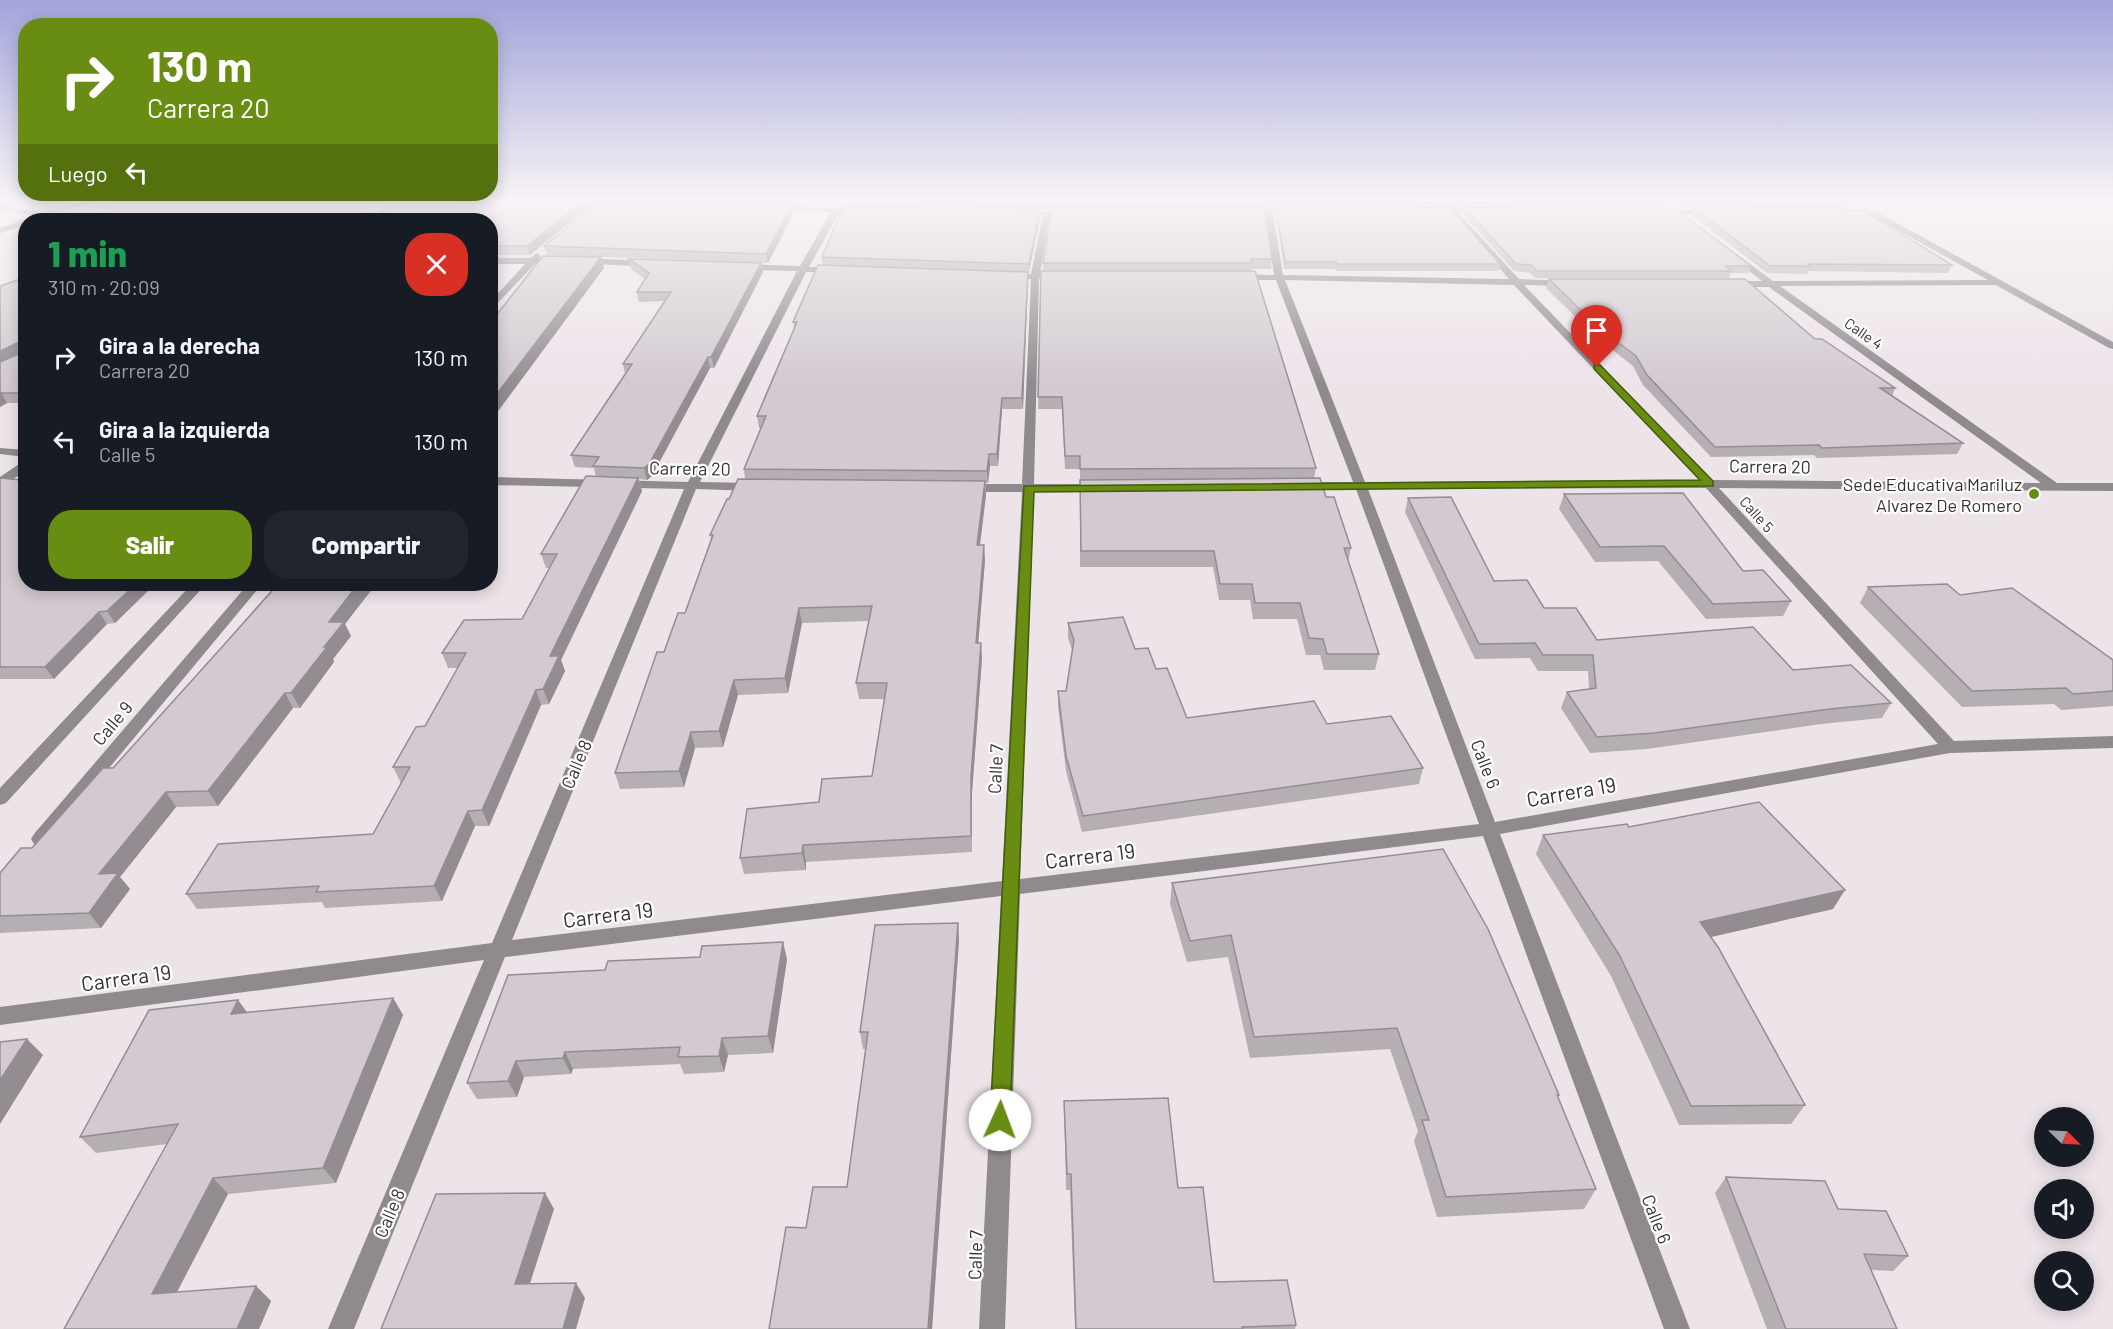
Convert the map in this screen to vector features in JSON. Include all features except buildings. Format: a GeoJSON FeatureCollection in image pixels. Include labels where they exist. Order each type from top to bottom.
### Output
{"type":"FeatureCollection","features":[{"type":"Feature","properties":{"kind":"street","name":"Calle 8"},"geometry":{"type":"LineString","coordinates":[[341,1329],[691,487],[808,260]]}},
{"type":"Feature","properties":{"kind":"street","name":"Calle 7"},"geometry":{"type":"LineString","coordinates":[[992,1329],[1035,277],[1038,260]]}},
{"type":"Feature","properties":{"kind":"street","name":"Calle 6"},"geometry":{"type":"LineString","coordinates":[[1276,260],[1279,277],[1360,485],[1677,1329]]}},
{"type":"Feature","properties":{"kind":"street","name":"Calle 5"},"geometry":{"type":"LineString","coordinates":[[1497,260],[1709,484],[1950,747]]}},
{"type":"Feature","properties":{"kind":"street","name":"Calle 4"},"geometry":{"type":"LineString","coordinates":[[1740,260],[2055,487]]}},
{"type":"Feature","properties":{"kind":"street"},"geometry":{"type":"LineString","coordinates":[[1956,260],[2113,346]]}},
{"type":"Feature","properties":{"kind":"street"},"geometry":{"type":"LineString","coordinates":[[498,299],[532,261]]}},
{"type":"Feature","properties":{"kind":"street"},"geometry":{"type":"LineString","coordinates":[[498,262],[565,261]]}},
{"type":"Feature","properties":{"kind":"street"},"geometry":{"type":"LineString","coordinates":[[576,261],[659,264]]}},
{"type":"Feature","properties":{"kind":"street"},"geometry":{"type":"LineString","coordinates":[[731,267],[849,271]]}},
{"type":"Feature","properties":{"kind":"street"},"geometry":{"type":"LineString","coordinates":[[1000,276],[1070,277]]}},
{"type":"Feature","properties":{"kind":"street"},"geometry":{"type":"LineString","coordinates":[[1233,277],[1575,283]]}},
{"type":"Feature","properties":{"kind":"street"},"geometry":{"type":"LineString","coordinates":[[1725,284],[1997,283]]}},
{"type":"Feature","properties":{"kind":"street"},"geometry":{"type":"LineString","coordinates":[[0,451],[18,453]]}},
{"type":"Feature","properties":{"kind":"street"},"geometry":{"type":"LineString","coordinates":[[0,483],[18,471]]}},
{"type":"Feature","properties":{"kind":"street","name":"Carrera 20"},"geometry":{"type":"LineString","coordinates":[[498,481],[772,487]]}},
{"type":"Feature","properties":{"kind":"street","name":"Carrera 20"},"geometry":{"type":"LineString","coordinates":[[1289,486],[1709,484],[2113,487]]}},
{"type":"Feature","properties":{"kind":"street"},"geometry":{"type":"LineString","coordinates":[[958,488],[1111,488]]}},
{"type":"Feature","properties":{"kind":"street","name":"Calle 9"},"geometry":{"type":"LineString","coordinates":[[0,799],[193,591]]}},
{"type":"Feature","properties":{"kind":"street","name":"Calle 9"},"geometry":{"type":"LineString","coordinates":[[30,852],[249,591]]}},
{"type":"Feature","properties":{"kind":"street","name":"Carrera 19"},"geometry":{"type":"LineString","coordinates":[[0,1016],[499,950],[1490,829],[1950,747],[2113,742]]}},
{"type":"Feature","properties":{"kind":"place","name":"Sede Educativa Mariluz Alvarez De Romero"},"geometry":{"type":"Point","coordinates":[2034,494]}},
{"type":"Feature","properties":{"kind":"route"},"geometry":{"type":"LineString","coordinates":[[1000,1120],[1028,489],[1709,484],[1597,367]]}}]}
